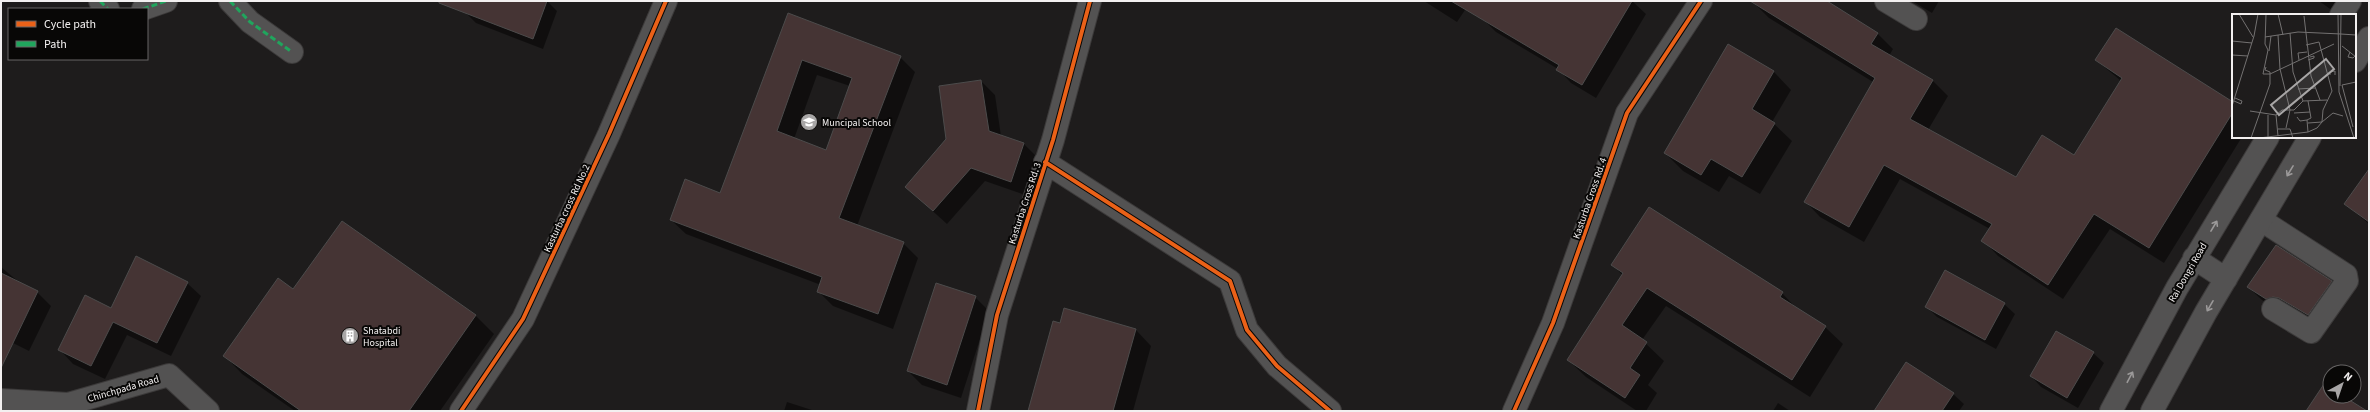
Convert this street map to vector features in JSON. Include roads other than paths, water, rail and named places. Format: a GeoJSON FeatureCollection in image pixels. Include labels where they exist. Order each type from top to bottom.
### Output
{"type":"FeatureCollection","features":[{"type":"Feature","properties":{"kind":"street"},"geometry":{"type":"LineString","coordinates":[[146,8],[166,1]]}},
{"type":"Feature","properties":{"kind":"street"},"geometry":{"type":"LineString","coordinates":[[230,1],[250,22],[292,52]]}},
{"type":"Feature","properties":{"kind":"street","name":"Kasturba cross Rd No.2"},"geometry":{"type":"LineString","coordinates":[[461,411],[523,319],[609,134],[666,1]]}},
{"type":"Feature","properties":{"kind":"street","name":"Kasturba Cross Rd. 3"},"geometry":{"type":"LineString","coordinates":[[978,411],[997,315],[1046,162],[1090,1]]}},
{"type":"Feature","properties":{"kind":"street","name":"Kasturba Cross Rd. 4"},"geometry":{"type":"LineString","coordinates":[[1514,411],[1553,323],[1627,113],[1701,1]]}},
{"type":"Feature","properties":{"kind":"street"},"geometry":{"type":"LineString","coordinates":[[1886,1],[1916,19]]}},
{"type":"Feature","properties":{"kind":"street"},"geometry":{"type":"LineString","coordinates":[[2342,14],[2350,1]]}},
{"type":"Feature","properties":{"kind":"street"},"geometry":{"type":"LineString","coordinates":[[2356,59],[2369,38]]}},
{"type":"Feature","properties":{"kind":"street","name":"Rai Dongri Road"},"geometry":{"type":"LineString","coordinates":[[2112,411],[2194,258],[2267,138]]}},
{"type":"Feature","properties":{"kind":"street"},"geometry":{"type":"LineString","coordinates":[[2152,411],[2307,138]]}},
{"type":"Feature","properties":{"kind":"street"},"geometry":{"type":"LineString","coordinates":[[1046,162],[1230,281],[1247,330],[1277,366],[1330,411]]}},
{"type":"Feature","properties":{"kind":"street"},"geometry":{"type":"LineString","coordinates":[[2261,220],[2346,275],[2346,281],[2311,332],[2273,309]]}},
{"type":"Feature","properties":{"kind":"street"},"geometry":{"type":"LineString","coordinates":[[2194,258],[2226,279]]}},
{"type":"Feature","properties":{"kind":"street","name":"Chinchpada Road"},"geometry":{"type":"LineString","coordinates":[[1,400],[68,404],[169,375],[208,411]]}},
{"type":"Feature","properties":{"kind":"place","name":"Muncipal School"},"geometry":{"type":"Point","coordinates":[809,122]}},
{"type":"Feature","properties":{"kind":"place","name":"Shatabdi Hospital"},"geometry":{"type":"Point","coordinates":[350,336]}}]}
